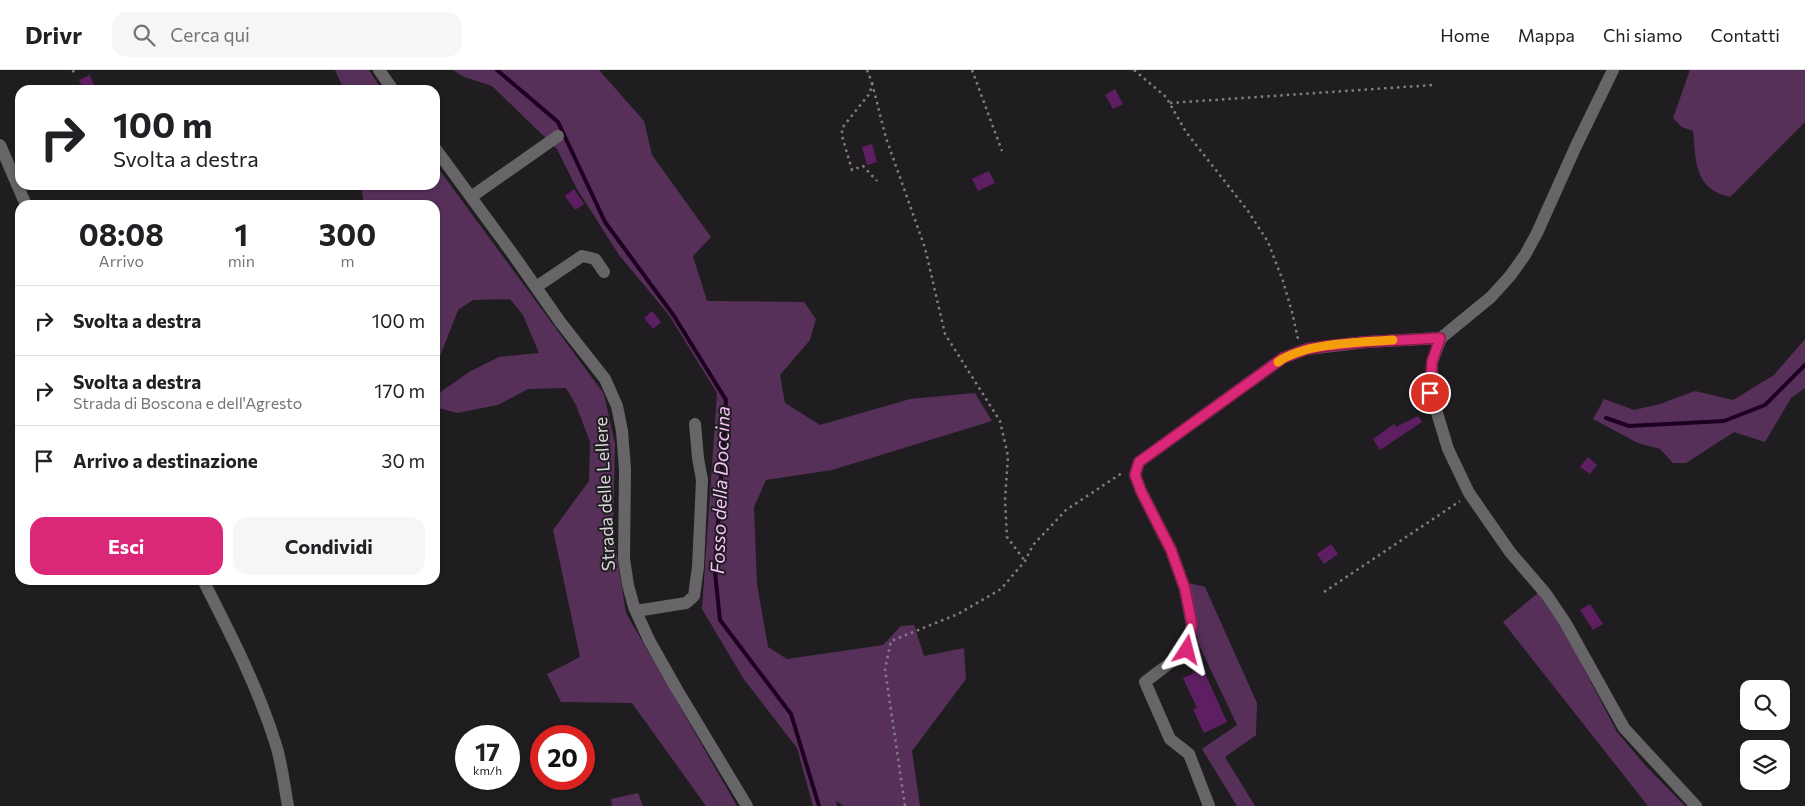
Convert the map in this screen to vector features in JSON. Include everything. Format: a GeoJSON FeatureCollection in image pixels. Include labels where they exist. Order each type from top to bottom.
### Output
{"type":"FeatureCollection","features":[{"type":"Feature","properties":{"kind":"street"},"geometry":{"type":"LineString","coordinates":[[379,70],[390,85]]}},
{"type":"Feature","properties":{"kind":"street"},"geometry":{"type":"LineString","coordinates":[[1613,70],[1525,255],[1510,276],[1491,297],[1440,338],[1432,362],[1430,393],[1448,449],[1470,494],[1510,552],[1546,594],[1566,622],[1624,728],[1696,806]]}},
{"type":"Feature","properties":{"kind":"street"},"geometry":{"type":"LineString","coordinates":[[471,197],[558,136]]}},
{"type":"Feature","properties":{"kind":"street"},"geometry":{"type":"LineString","coordinates":[[0,145],[15,180]]}},
{"type":"Feature","properties":{"kind":"street","name":"Strada delle Lellere"},"geometry":{"type":"LineString","coordinates":[[440,155],[562,324],[605,379],[617,406],[622,431],[624,559],[628,585],[636,611],[676,688],[747,806]]}},
{"type":"Feature","properties":{"kind":"street"},"geometry":{"type":"LineString","coordinates":[[536,287],[582,256],[595,259],[604,272]]}},
{"type":"Feature","properties":{"kind":"street"},"geometry":{"type":"LineString","coordinates":[[1209,806],[1188,754],[1170,738],[1145,682],[1187,650],[1192,625],[1185,589],[1171,550],[1141,491],[1135,475],[1139,462],[1283,358],[1307,349],[1366,342],[1440,338]]}},
{"type":"Feature","properties":{"kind":"street"},"geometry":{"type":"LineString","coordinates":[[636,611],[686,602],[694,596],[698,567],[702,480],[695,424]]}},
{"type":"Feature","properties":{"kind":"street"},"geometry":{"type":"LineString","coordinates":[[206,585],[241,655],[258,694],[276,744],[288,806]]}},
{"type":"Feature","properties":{"kind":"path"},"geometry":{"type":"LineString","coordinates":[[72,70],[74,74]]}},
{"type":"Feature","properties":{"kind":"path"},"geometry":{"type":"LineString","coordinates":[[867,70],[886,138],[925,248],[945,334],[1000,422],[1008,456],[1005,500],[1007,537],[1025,561]]}},
{"type":"Feature","properties":{"kind":"path"},"geometry":{"type":"LineString","coordinates":[[972,70],[1002,151]]}},
{"type":"Feature","properties":{"kind":"path"},"geometry":{"type":"LineString","coordinates":[[1134,70],[1166,97],[1186,132],[1248,211],[1268,242],[1283,281],[1298,340],[1307,349]]}},
{"type":"Feature","properties":{"kind":"path"},"geometry":{"type":"LineString","coordinates":[[872,83],[870,93],[842,128],[842,136],[852,170],[863,166],[877,182]]}},
{"type":"Feature","properties":{"kind":"path"},"geometry":{"type":"LineString","coordinates":[[1170,103],[1433,85]]}},
{"type":"Feature","properties":{"kind":"path"},"geometry":{"type":"LineString","coordinates":[[905,806],[885,670],[891,641],[958,614],[1001,589],[1025,561],[1033,545],[1066,510],[1139,462]]}},
{"type":"Feature","properties":{"kind":"path"},"geometry":{"type":"LineString","coordinates":[[1324,592],[1470,494]]}},
{"type":"Feature","properties":{"kind":"shaded area"},"geometry":{"type":"Polygon","coordinates":[[[335,70],[369,70],[379,85],[342,85],[335,70]]]}},
{"type":"Feature","properties":{"kind":"shaded area"},"geometry":{"type":"Polygon","coordinates":[[[453,70],[599,70],[644,121],[652,155],[711,237],[693,256],[707,301],[804,302],[816,319],[810,340],[780,375],[785,403],[820,425],[910,399],[975,393],[992,421],[832,470],[766,480],[754,507],[757,584],[768,647],[787,659],[883,645],[901,626],[914,625],[924,656],[964,648],[966,679],[912,751],[920,806],[844,806],[836,801],[837,806],[813,806],[797,748],[743,678],[702,609],[717,393],[669,315],[619,255],[577,189],[557,149],[492,86],[464,77],[453,70]]]}},
{"type":"Feature","properties":{"kind":"shaded area"},"geometry":{"type":"Polygon","coordinates":[[[1690,70],[1805,70],[1805,122],[1730,197],[1709,188],[1703,181],[1695,153],[1693,131],[1682,127],[1673,118],[1690,70]]]}},
{"type":"Feature","properties":{"kind":"shaded area"},"geometry":{"type":"Polygon","coordinates":[[[440,171],[604,394],[615,444],[613,533],[626,613],[737,806],[706,806],[632,703],[561,702],[547,674],[580,657],[553,530],[589,481],[590,442],[576,405],[566,388],[528,389],[498,405],[457,413],[440,408],[440,392],[469,372],[499,357],[539,353],[523,315],[510,299],[473,300],[458,310],[440,356],[440,200],[363,200],[362,190],[440,190],[440,171]]]}},
{"type":"Feature","properties":{"kind":"shaded area"},"geometry":{"type":"Polygon","coordinates":[[[1805,339],[1805,388],[1791,398],[1765,442],[1734,432],[1686,463],[1673,463],[1660,449],[1638,443],[1593,419],[1604,399],[1634,410],[1660,404],[1695,391],[1733,400],[1774,375],[1805,339]]]}},
{"type":"Feature","properties":{"kind":"shaded area"},"geometry":{"type":"Polygon","coordinates":[[[1189,583],[1205,587],[1257,703],[1256,735],[1225,757],[1255,806],[1237,806],[1202,749],[1237,725],[1198,643],[1189,583]]]}},
{"type":"Feature","properties":{"kind":"shaded area"},"geometry":{"type":"Polygon","coordinates":[[[1538,593],[1563,629],[1617,732],[1645,765],[1685,806],[1648,806],[1503,622],[1538,593]]]}},
{"type":"Feature","properties":{"kind":"shaded area"},"geometry":{"type":"Polygon","coordinates":[[[638,793],[643,806],[612,806],[611,799],[638,793]]]}},
{"type":"Feature","properties":{"kind":"building"},"geometry":{"type":"Polygon","coordinates":[[[90,75],[94,85],[81,85],[79,80],[90,75]]]}},
{"type":"Feature","properties":{"kind":"building"},"geometry":{"type":"Polygon","coordinates":[[[1115,89],[1123,104],[1113,109],[1105,95],[1115,89]]]}},
{"type":"Feature","properties":{"kind":"building"},"geometry":{"type":"Polygon","coordinates":[[[872,144],[877,162],[867,165],[862,147],[872,144]]]}},
{"type":"Feature","properties":{"kind":"building"},"geometry":{"type":"Polygon","coordinates":[[[989,171],[995,183],[978,191],[972,179],[989,171]]]}},
{"type":"Feature","properties":{"kind":"building"},"geometry":{"type":"Polygon","coordinates":[[[574,189],[584,204],[575,210],[565,196],[574,189]]]}},
{"type":"Feature","properties":{"kind":"building"},"geometry":{"type":"Polygon","coordinates":[[[652,311],[661,322],[653,329],[644,318],[652,311]]]}},
{"type":"Feature","properties":{"kind":"building"},"geometry":{"type":"Polygon","coordinates":[[[1418,416],[1422,422],[1380,450],[1373,439],[1394,424],[1396,427],[1418,416]]]}},
{"type":"Feature","properties":{"kind":"building"},"geometry":{"type":"Polygon","coordinates":[[[1588,457],[1597,465],[1590,474],[1580,467],[1588,457]]]}},
{"type":"Feature","properties":{"kind":"building"},"geometry":{"type":"Polygon","coordinates":[[[1331,544],[1338,554],[1324,564],[1317,554],[1331,544]]]}},
{"type":"Feature","properties":{"kind":"building"},"geometry":{"type":"Polygon","coordinates":[[[1590,604],[1603,624],[1593,630],[1580,610],[1590,604]]]}},
{"type":"Feature","properties":{"kind":"building"},"geometry":{"type":"Polygon","coordinates":[[[1203,669],[1227,722],[1204,733],[1193,709],[1197,708],[1183,678],[1203,669]]]}},
{"type":"Feature","properties":{"kind":"waterway","name":"Fosso della Doccina"},"geometry":{"type":"LineString","coordinates":[[497,70],[558,122],[605,222],[674,316],[726,400],[715,572],[720,620],[791,714],[819,806]]}},
{"type":"Feature","properties":{"kind":"waterway"},"geometry":{"type":"LineString","coordinates":[[1606,418],[1629,426],[1724,421],[1765,405],[1805,365]]}},
{"type":"Feature","properties":{"kind":"slow traffic"},"geometry":{"type":"LineString","coordinates":[[1278,362],[1283,358],[1307,349],[1393,340]]}},
{"type":"Feature","properties":{"kind":"route"},"geometry":{"type":"LineString","coordinates":[[1187,650],[1192,625],[1185,589],[1171,550],[1141,491],[1135,475],[1139,462],[1283,358],[1307,349],[1366,342],[1440,338],[1432,362],[1430,393]]}}]}
